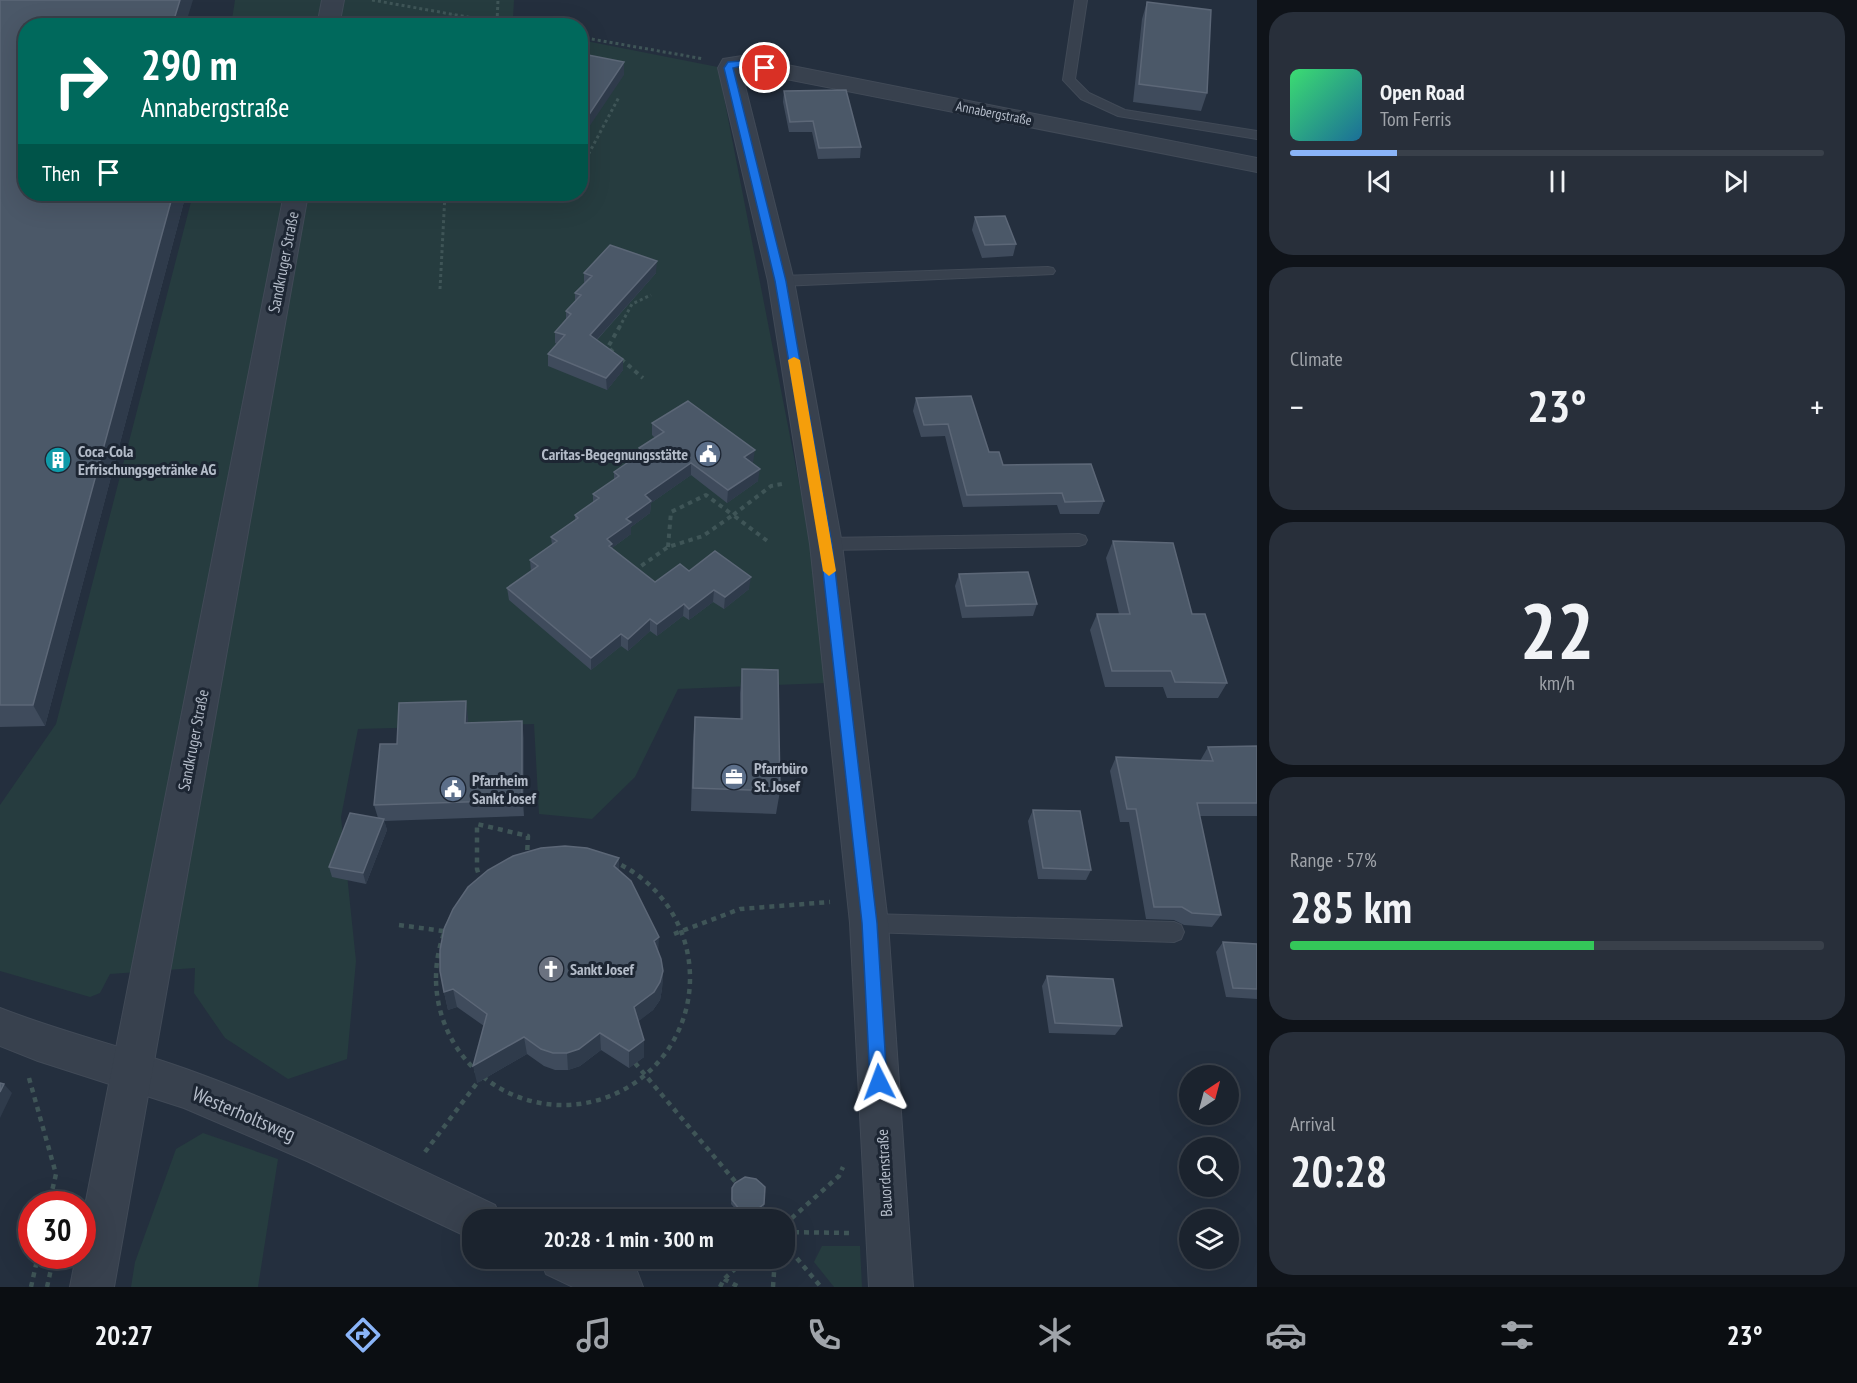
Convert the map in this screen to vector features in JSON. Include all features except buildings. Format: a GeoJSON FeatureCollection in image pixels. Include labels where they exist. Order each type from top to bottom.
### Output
{"type":"FeatureCollection","features":[{"type":"Feature","properties":{"kind":"street"},"geometry":{"type":"LineString","coordinates":[[330,18],[333,0]]}},
{"type":"Feature","properties":{"kind":"street","name":"Annabergstraße"},"geometry":{"type":"LineString","coordinates":[[731,64],[742,63],[1257,165]]}},
{"type":"Feature","properties":{"kind":"street","name":"Bauordenstraße"},"geometry":{"type":"LineString","coordinates":[[731,64],[729,68],[781,281],[826,544],[868,912],[891,1287]]}},
{"type":"Feature","properties":{"kind":"street","name":"Sandkruger Straße"},"geometry":{"type":"LineString","coordinates":[[92,1287],[295,201]]}},
{"type":"Feature","properties":{"kind":"street","name":"Westerholtsweg"},"geometry":{"type":"LineString","coordinates":[[0,1027],[38,1042],[186,1089],[406,1184],[462,1211]]}},
{"type":"Feature","properties":{"kind":"street"},"geometry":{"type":"LineString","coordinates":[[584,1269],[621,1287]]}},
{"type":"Feature","properties":{"kind":"lane"},"geometry":{"type":"LineString","coordinates":[[1081,0],[1069,80],[1085,96],[1122,113],[1257,135]]}},
{"type":"Feature","properties":{"kind":"lane"},"geometry":{"type":"LineString","coordinates":[[781,281],[1048,271]]}},
{"type":"Feature","properties":{"kind":"lane"},"geometry":{"type":"LineString","coordinates":[[826,544],[1079,540]]}},
{"type":"Feature","properties":{"kind":"lane"},"geometry":{"type":"LineString","coordinates":[[868,912],[1174,932]]}},
{"type":"Feature","properties":{"kind":"path"},"geometry":{"type":"LineString","coordinates":[[372,0],[475,18]]}},
{"type":"Feature","properties":{"kind":"path"},"geometry":{"type":"LineString","coordinates":[[497,18],[498,0]]}},
{"type":"Feature","properties":{"kind":"path"},"geometry":{"type":"LineString","coordinates":[[453,14],[453,18]]}},
{"type":"Feature","properties":{"kind":"path"},"geometry":{"type":"LineString","coordinates":[[588,38],[731,64]]}},
{"type":"Feature","properties":{"kind":"path"},"geometry":{"type":"LineString","coordinates":[[588,155],[619,97]]}},
{"type":"Feature","properties":{"kind":"path"},"geometry":{"type":"LineString","coordinates":[[440,289],[445,201]]}},
{"type":"Feature","properties":{"kind":"path"},"geometry":{"type":"LineString","coordinates":[[643,378],[608,347],[632,304],[651,295]]}},
{"type":"Feature","properties":{"kind":"path"},"geometry":{"type":"LineString","coordinates":[[633,572],[668,547],[703,536],[771,486],[785,484],[783,472]]}},
{"type":"Feature","properties":{"kind":"path"},"geometry":{"type":"LineString","coordinates":[[668,547],[671,512],[705,495],[770,543]]}},
{"type":"Feature","properties":{"kind":"path"},"geometry":{"type":"LineString","coordinates":[[481,882],[477,869],[477,824],[528,836],[527,860]]}},
{"type":"Feature","properties":{"kind":"path"},"geometry":{"type":"LineString","coordinates":[[566,854],[604,859],[638,874],[667,898],[686,930],[695,966],[692,1005],[675,1042],[644,1073],[608,1094],[564,1102],[520,1097],[481,1078],[453,1051],[435,1016],[430,979],[436,942],[454,909],[481,882],[503,869],[527,860],[566,854]]}},
{"type":"Feature","properties":{"kind":"path"},"geometry":{"type":"LineString","coordinates":[[827,891],[828,903]]}},
{"type":"Feature","properties":{"kind":"path"},"geometry":{"type":"LineString","coordinates":[[674,934],[740,909],[828,903],[868,912]]}},
{"type":"Feature","properties":{"kind":"path"},"geometry":{"type":"LineString","coordinates":[[399,925],[443,930]]}},
{"type":"Feature","properties":{"kind":"path"},"geometry":{"type":"LineString","coordinates":[[38,1042],[28,1077],[56,1174],[52,1191]]}},
{"type":"Feature","properties":{"kind":"path"},"geometry":{"type":"LineString","coordinates":[[635,1063],[744,1192]]}},
{"type":"Feature","properties":{"kind":"path"},"geometry":{"type":"LineString","coordinates":[[406,1184],[428,1147],[486,1072]]}},
{"type":"Feature","properties":{"kind":"path"},"geometry":{"type":"LineString","coordinates":[[795,1215],[839,1176],[844,1164],[853,1170]]}},
{"type":"Feature","properties":{"kind":"path"},"geometry":{"type":"LineString","coordinates":[[751,1201],[757,1209]]}},
{"type":"Feature","properties":{"kind":"path"},"geometry":{"type":"LineString","coordinates":[[795,1233],[854,1233]]}},
{"type":"Feature","properties":{"kind":"path"},"geometry":{"type":"LineString","coordinates":[[795,1256],[821,1287]]}},
{"type":"Feature","properties":{"kind":"path"},"geometry":{"type":"LineString","coordinates":[[31,1287],[35,1269]]}},
{"type":"Feature","properties":{"kind":"path"},"geometry":{"type":"LineString","coordinates":[[47,1287],[51,1269]]}},
{"type":"Feature","properties":{"kind":"path"},"geometry":{"type":"LineString","coordinates":[[720,1287],[724,1279],[735,1269]]}},
{"type":"Feature","properties":{"kind":"path"},"geometry":{"type":"LineString","coordinates":[[773,1287],[774,1269]]}},
{"type":"Feature","properties":{"kind":"path"},"geometry":{"type":"LineString","coordinates":[[724,1279],[739,1287]]}},
{"type":"Feature","properties":{"kind":"green space"},"geometry":{"type":"Polygon","coordinates":[[[235,0],[514,0],[513,18],[232,18],[235,0]]]}},
{"type":"Feature","properties":{"kind":"green space"},"geometry":{"type":"Polygon","coordinates":[[[588,41],[718,67],[811,544],[827,683],[678,689],[635,777],[592,819],[539,814],[534,724],[358,729],[341,817],[356,961],[347,1059],[288,1079],[225,1038],[194,993],[195,968],[110,974],[100,993],[90,997],[0,971],[0,805],[56,724],[191,201],[588,201],[588,41]]]}},
{"type":"Feature","properties":{"kind":"green space"},"geometry":{"type":"Polygon","coordinates":[[[203,1133],[278,1159],[258,1287],[131,1287],[135,1262],[176,1149],[203,1133]]]}},
{"type":"Feature","properties":{"kind":"green space"},"geometry":{"type":"Polygon","coordinates":[[[822,1246],[860,1246],[862,1287],[834,1287],[814,1262],[822,1246]]]}},
{"type":"Feature","properties":{"kind":"slow traffic"},"geometry":{"type":"LineString","coordinates":[[794,360],[829,571]]}},
{"type":"Feature","properties":{"kind":"place","name":"Caritas-Begegnungsstätte"},"geometry":{"type":"Point","coordinates":[708,454]}},
{"type":"Feature","properties":{"kind":"place","name":"Coca-Cola Erfrischungsgetränke AG"},"geometry":{"type":"Point","coordinates":[58,460]}},
{"type":"Feature","properties":{"kind":"place","name":"Pfarrbüro St. Josef"},"geometry":{"type":"Point","coordinates":[734,777]}},
{"type":"Feature","properties":{"kind":"place","name":"Pfarrheim Sankt Josef"},"geometry":{"type":"Point","coordinates":[453,789]}},
{"type":"Feature","properties":{"kind":"place","name":"Sankt Josef"},"geometry":{"type":"Point","coordinates":[551,969]}},
{"type":"Feature","properties":{"kind":"route"},"geometry":{"type":"LineString","coordinates":[[765,68],[742,63],[731,64],[729,68],[781,281],[826,544],[869,923],[879,1082]]}}]}
